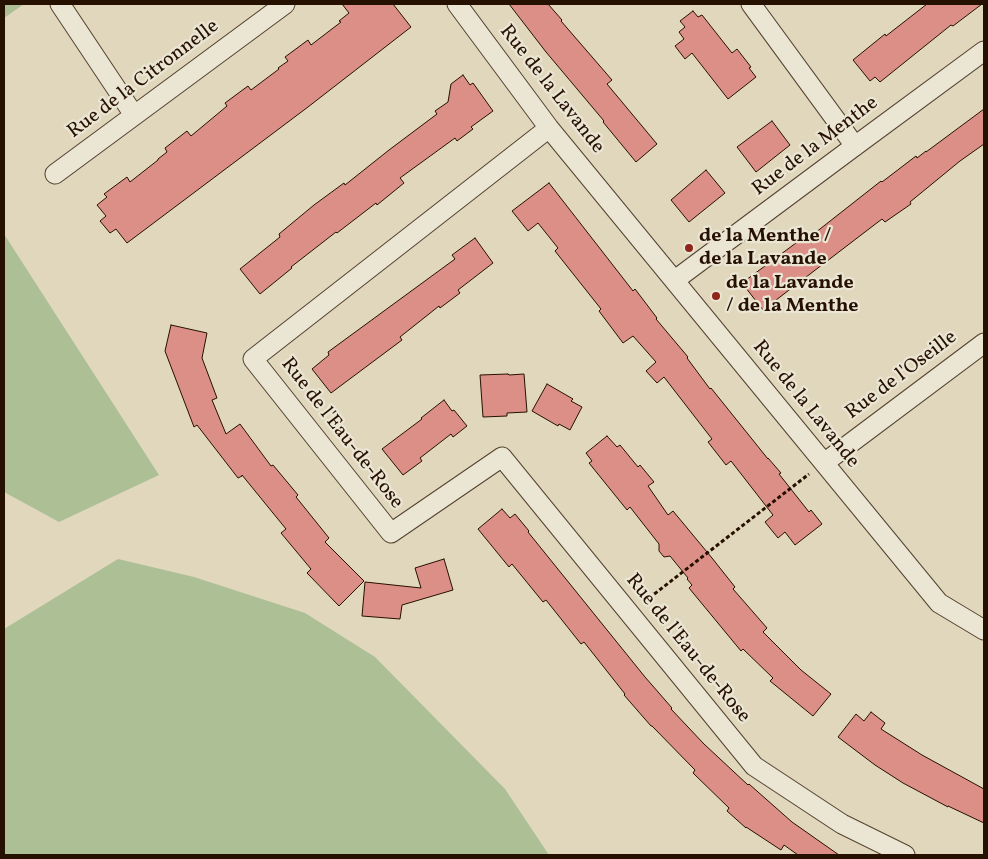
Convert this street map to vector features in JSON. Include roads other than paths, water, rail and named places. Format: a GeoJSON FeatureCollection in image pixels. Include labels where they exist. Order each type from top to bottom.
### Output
{"type":"FeatureCollection","features":[{"type":"Feature","properties":{"kind":"street"},"geometry":{"type":"LineString","coordinates":[[60,4],[134,116]]}},
{"type":"Feature","properties":{"kind":"street","name":"Rue de la Citronnelle"},"geometry":{"type":"LineString","coordinates":[[55,174],[285,4]]}},
{"type":"Feature","properties":{"kind":"street","name":"Rue de la Lavande"},"geometry":{"type":"LineString","coordinates":[[457,4],[549,128],[939,603],[984,630]]}},
{"type":"Feature","properties":{"kind":"street"},"geometry":{"type":"LineString","coordinates":[[751,4],[855,146]]}},
{"type":"Feature","properties":{"kind":"street","name":"Rue de la Menthe"},"geometry":{"type":"LineString","coordinates":[[675,280],[984,51]]}},
{"type":"Feature","properties":{"kind":"street","name":"Rue de l'Eau-de-Rose"},"geometry":{"type":"LineString","coordinates":[[549,128],[253,359],[391,533],[502,456],[754,766],[842,824],[905,855]]}},
{"type":"Feature","properties":{"kind":"street","name":"Rue de l'Oseille"},"geometry":{"type":"LineString","coordinates":[[824,463],[984,343]]}},
{"type":"Feature","properties":{"kind":"place","name":"de la Menthe / de la Lavande"},"geometry":{"type":"Point","coordinates":[689,248]}},
{"type":"Feature","properties":{"kind":"place","name":"de la Lavande / de la Menthe"},"geometry":{"type":"Point","coordinates":[716,296]}}]}
